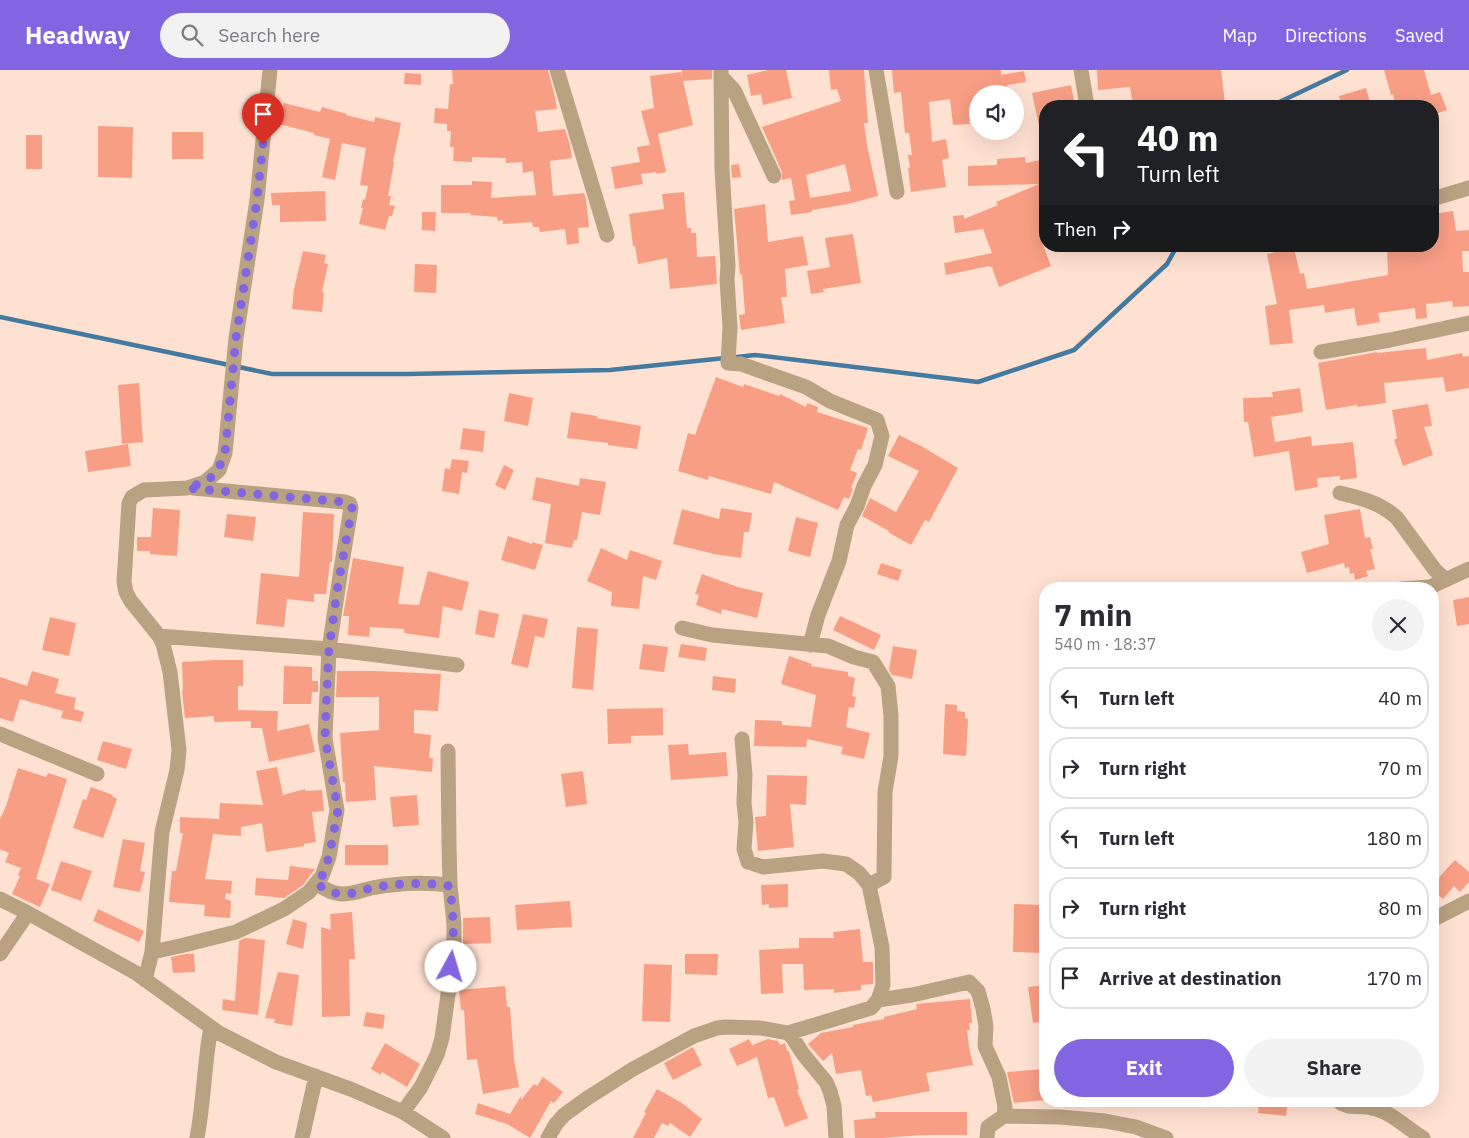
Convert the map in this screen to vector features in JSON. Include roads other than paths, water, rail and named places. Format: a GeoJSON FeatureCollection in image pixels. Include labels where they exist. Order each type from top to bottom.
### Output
{"type":"FeatureCollection","features":[{"type":"Feature","properties":{"kind":"street"},"geometry":{"type":"LineString","coordinates":[[187,488],[205,482],[219,470],[225,453],[236,338],[257,200],[270,70]]}},
{"type":"Feature","properties":{"kind":"street"},"geometry":{"type":"LineString","coordinates":[[557,70],[606,235]]}},
{"type":"Feature","properties":{"kind":"street"},"geometry":{"type":"LineString","coordinates":[[876,70],[897,192]]}},
{"type":"Feature","properties":{"kind":"street"},"geometry":{"type":"LineString","coordinates":[[1081,70],[1086,100]]}},
{"type":"Feature","properties":{"kind":"street"},"geometry":{"type":"LineString","coordinates":[[721,73],[734,90],[774,176]]}},
{"type":"Feature","properties":{"kind":"street"},"geometry":{"type":"LineString","coordinates":[[721,73],[722,169],[730,327],[728,363],[740,364],[806,387],[830,401],[877,420],[882,436],[875,465],[864,486],[858,506],[847,525],[838,561],[818,615],[810,644]]}},
{"type":"Feature","properties":{"kind":"street"},"geometry":{"type":"LineString","coordinates":[[1439,197],[1469,188]]}},
{"type":"Feature","properties":{"kind":"street"},"geometry":{"type":"LineString","coordinates":[[1321,352],[1469,323]]}},
{"type":"Feature","properties":{"kind":"street"},"geometry":{"type":"LineString","coordinates":[[145,980],[152,952],[162,832],[179,760],[170,672],[163,644],[160,636],[130,600],[124,582],[129,503],[132,497],[144,490],[187,488],[345,502],[350,504],[352,508],[329,649],[325,738],[338,810],[329,857],[322,876],[309,892],[284,909],[236,932],[152,952]]}},
{"type":"Feature","properties":{"kind":"street"},"geometry":{"type":"LineString","coordinates":[[1340,493],[1375,503],[1390,512],[1397,518],[1435,570],[1446,580]]}},
{"type":"Feature","properties":{"kind":"street"},"geometry":{"type":"LineString","coordinates":[[1439,583],[1469,569]]}},
{"type":"Feature","properties":{"kind":"street"},"geometry":{"type":"LineString","coordinates":[[682,628],[712,635],[828,646],[854,657],[873,662],[888,686],[892,716],[891,756],[885,792],[884,877],[869,885]]}},
{"type":"Feature","properties":{"kind":"street"},"geometry":{"type":"LineString","coordinates":[[160,636],[329,649],[457,665]]}},
{"type":"Feature","properties":{"kind":"street"},"geometry":{"type":"LineString","coordinates":[[0,734],[97,774]]}},
{"type":"Feature","properties":{"kind":"street"},"geometry":{"type":"LineString","coordinates":[[548,1138],[564,1115],[586,1099],[633,1069],[694,1036],[726,1027],[761,1028],[788,1033],[871,1008],[878,1000],[883,986],[882,948],[869,885],[859,873],[846,864],[823,861],[763,867],[748,862],[744,849],[746,822],[742,739]]}},
{"type":"Feature","properties":{"kind":"street"},"geometry":{"type":"LineString","coordinates":[[403,1112],[425,1079],[437,1056],[442,1038],[454,951],[454,924],[450,886],[448,751]]}},
{"type":"Feature","properties":{"kind":"street"},"geometry":{"type":"LineString","coordinates":[[316,883],[326,891],[342,895],[372,888],[403,884],[436,883],[450,886]]}},
{"type":"Feature","properties":{"kind":"street"},"geometry":{"type":"LineString","coordinates":[[0,899],[136,973],[219,1033],[276,1062],[316,1076],[403,1112],[443,1138]]}},
{"type":"Feature","properties":{"kind":"street"},"geometry":{"type":"LineString","coordinates":[[1439,916],[1469,901]]}},
{"type":"Feature","properties":{"kind":"street"},"geometry":{"type":"LineString","coordinates":[[0,954],[28,913]]}},
{"type":"Feature","properties":{"kind":"street"},"geometry":{"type":"LineString","coordinates":[[878,1000],[970,982],[978,991],[986,1026],[985,1046],[999,1077],[1005,1107],[1004,1116]]}},
{"type":"Feature","properties":{"kind":"street"},"geometry":{"type":"LineString","coordinates":[[197,1138],[211,1027]]}},
{"type":"Feature","properties":{"kind":"street"},"geometry":{"type":"LineString","coordinates":[[788,1033],[826,1082],[834,1106],[836,1138]]}},
{"type":"Feature","properties":{"kind":"street"},"geometry":{"type":"LineString","coordinates":[[302,1138],[316,1076]]}},
{"type":"Feature","properties":{"kind":"street"},"geometry":{"type":"LineString","coordinates":[[1371,1107],[1384,1111],[1423,1138]]}},
{"type":"Feature","properties":{"kind":"street"},"geometry":{"type":"LineString","coordinates":[[987,1138],[988,1127],[1004,1116],[1060,1117],[1106,1121],[1136,1127],[1166,1138]]}},
{"type":"Feature","properties":{"kind":"waterway"},"geometry":{"type":"LineString","coordinates":[[1284,100],[1347,70]]}},
{"type":"Feature","properties":{"kind":"waterway"},"geometry":{"type":"LineString","coordinates":[[737,357],[755,355],[978,382],[1074,350],[1167,264],[1174,252]]}},
{"type":"Feature","properties":{"kind":"waterway"},"geometry":{"type":"LineString","coordinates":[[0,317],[272,374],[408,374],[610,370],[725,358]]}}]}
